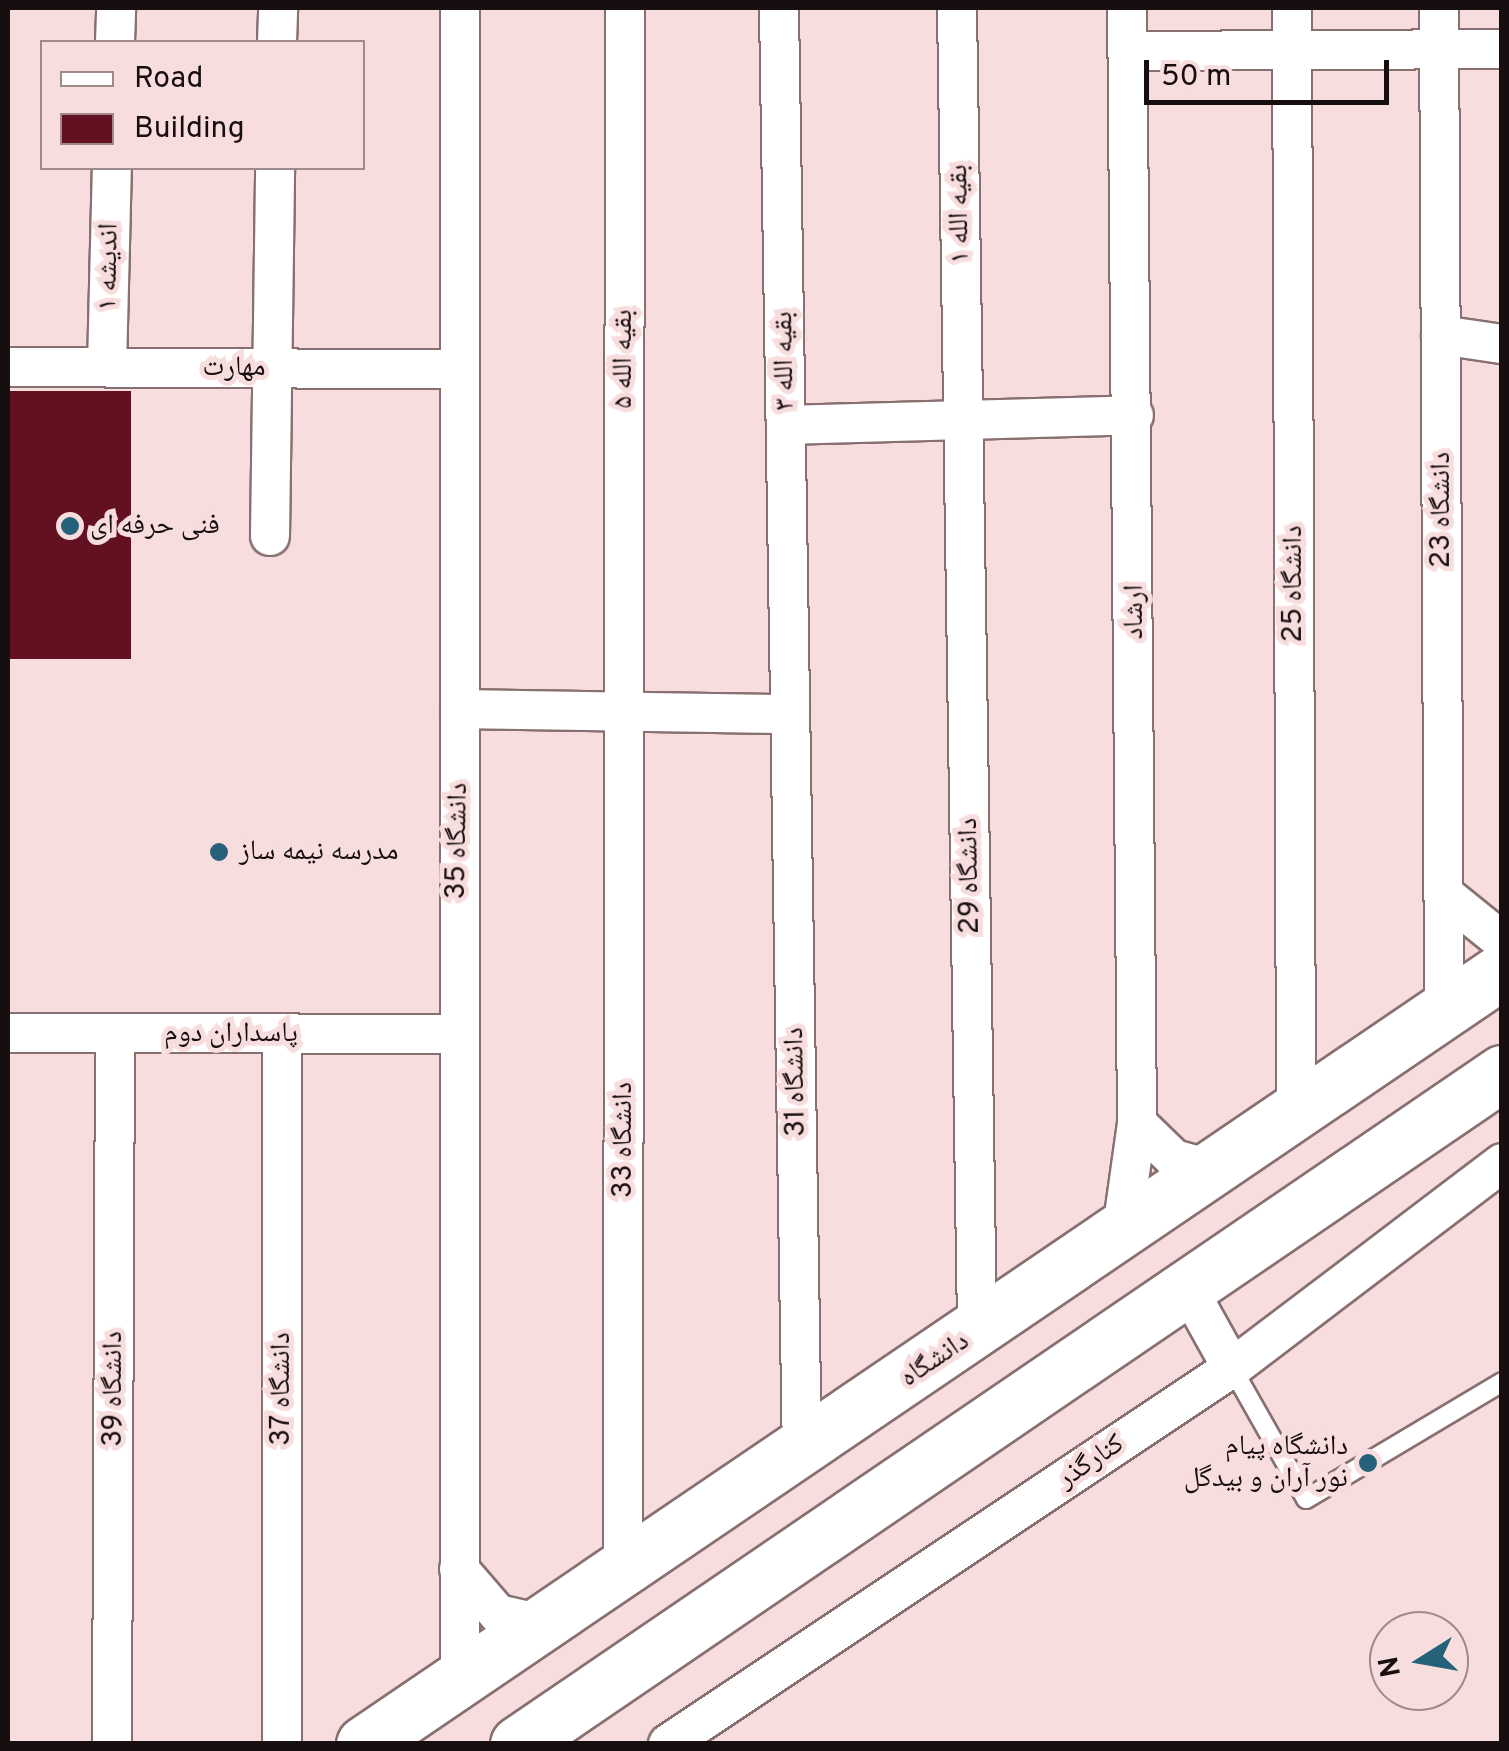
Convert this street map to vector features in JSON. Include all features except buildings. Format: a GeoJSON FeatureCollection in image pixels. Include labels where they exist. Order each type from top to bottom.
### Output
{"type":"FeatureCollection","features":[{"type":"Feature","properties":{"kind":"main road","name":"دانشگاه"},"geometry":{"type":"LineString","coordinates":[[364,1744],[977,1332],[1122,1230],[1296,1118],[1502,971]]}},
{"type":"Feature","properties":{"kind":"main road"},"geometry":{"type":"LineString","coordinates":[[518,1744],[1502,1073]]}},
{"type":"Feature","properties":{"kind":"street"},"geometry":{"type":"LineString","coordinates":[[115,40],[116,8]]}},
{"type":"Feature","properties":{"kind":"street"},"geometry":{"type":"LineString","coordinates":[[278,8],[278,40]]}},
{"type":"Feature","properties":{"kind":"street","name":"دانشگاه 35"},"geometry":{"type":"LineString","coordinates":[[460,8],[460,709],[455,1034],[460,1680]]}},
{"type":"Feature","properties":{"kind":"street","name":"بقیه الله ۵"},"geometry":{"type":"LineString","coordinates":[[624,711],[625,8]]}},
{"type":"Feature","properties":{"kind":"street","name":"بقیه الله ۳"},"geometry":{"type":"LineString","coordinates":[[779,8],[790,714]]}},
{"type":"Feature","properties":{"kind":"street","name":"بقیه الله ۱"},"geometry":{"type":"LineString","coordinates":[[957,8],[963,420]]}},
{"type":"Feature","properties":{"kind":"street","name":"ارشاد"},"geometry":{"type":"LineString","coordinates":[[1122,1230],[1137,1123],[1134,415],[1127,8]]}},
{"type":"Feature","properties":{"kind":"street","name":"دانشگاه 25"},"geometry":{"type":"LineString","coordinates":[[1292,8],[1296,1118]]}},
{"type":"Feature","properties":{"kind":"street","name":"دانشگاه 23"},"geometry":{"type":"LineString","coordinates":[[1438,8],[1444,1010]]}},
{"type":"Feature","properties":{"kind":"street"},"geometry":{"type":"LineString","coordinates":[[1128,51],[1502,50]]}},
{"type":"Feature","properties":{"kind":"street","name":"اندیشه ۱"},"geometry":{"type":"LineString","coordinates":[[107,367],[112,170]]}},
{"type":"Feature","properties":{"kind":"street"},"geometry":{"type":"LineString","coordinates":[[270,536],[275,170]]}},
{"type":"Feature","properties":{"kind":"street"},"geometry":{"type":"LineString","coordinates":[[1441,336],[1502,344]]}},
{"type":"Feature","properties":{"kind":"street","name":"مهارت"},"geometry":{"type":"LineString","coordinates":[[8,367],[460,369]]}},
{"type":"Feature","properties":{"kind":"street"},"geometry":{"type":"LineString","coordinates":[[786,425],[1134,415]]}},
{"type":"Feature","properties":{"kind":"street","name":"دانشگاه 29"},"geometry":{"type":"LineString","coordinates":[[963,420],[977,1332]]}},
{"type":"Feature","properties":{"kind":"street"},"geometry":{"type":"LineString","coordinates":[[460,709],[790,714]]}},
{"type":"Feature","properties":{"kind":"street","name":"دانشگاه 33"},"geometry":{"type":"LineString","coordinates":[[623,1569],[624,711]]}},
{"type":"Feature","properties":{"kind":"street","name":"دانشگاه 31"},"geometry":{"type":"LineString","coordinates":[[790,714],[802,1450]]}},
{"type":"Feature","properties":{"kind":"street"},"geometry":{"type":"LineString","coordinates":[[1445,895],[1502,941]]}},
{"type":"Feature","properties":{"kind":"street","name":"پاسداران دوم"},"geometry":{"type":"LineString","coordinates":[[8,1034],[455,1034]]}},
{"type":"Feature","properties":{"kind":"street","name":"دانشگاه 39"},"geometry":{"type":"LineString","coordinates":[[112,1744],[115,1034]]}},
{"type":"Feature","properties":{"kind":"street","name":"دانشگاه 37"},"geometry":{"type":"LineString","coordinates":[[282,1034],[282,1744]]}},
{"type":"Feature","properties":{"kind":"street"},"geometry":{"type":"LineString","coordinates":[[1137,1123],[1174,1159],[1214,1170]]}},
{"type":"Feature","properties":{"kind":"street","name":"کنارگذر"},"geometry":{"type":"LineString","coordinates":[[668,1744],[1232,1368],[1502,1163]]}},
{"type":"Feature","properties":{"kind":"street"},"geometry":{"type":"LineString","coordinates":[[1188,1288],[1232,1368]]}},
{"type":"Feature","properties":{"kind":"street"},"geometry":{"type":"LineString","coordinates":[[458,1569],[498,1614],[543,1624]]}},
{"type":"Feature","properties":{"kind":"lane"},"geometry":{"type":"LineString","coordinates":[[1232,1368],[1306,1499],[1502,1382]]}},
{"type":"Feature","properties":{"kind":"place","name":"فنی حرفه ای"},"geometry":{"type":"Point","coordinates":[70,526]}},
{"type":"Feature","properties":{"kind":"place","name":"مدرسه نیمه ساز"},"geometry":{"type":"Point","coordinates":[219,852]}},
{"type":"Feature","properties":{"kind":"place","name":"دانشگاه پیام نور آران و بیدگل"},"geometry":{"type":"Point","coordinates":[1368,1463]}}]}
